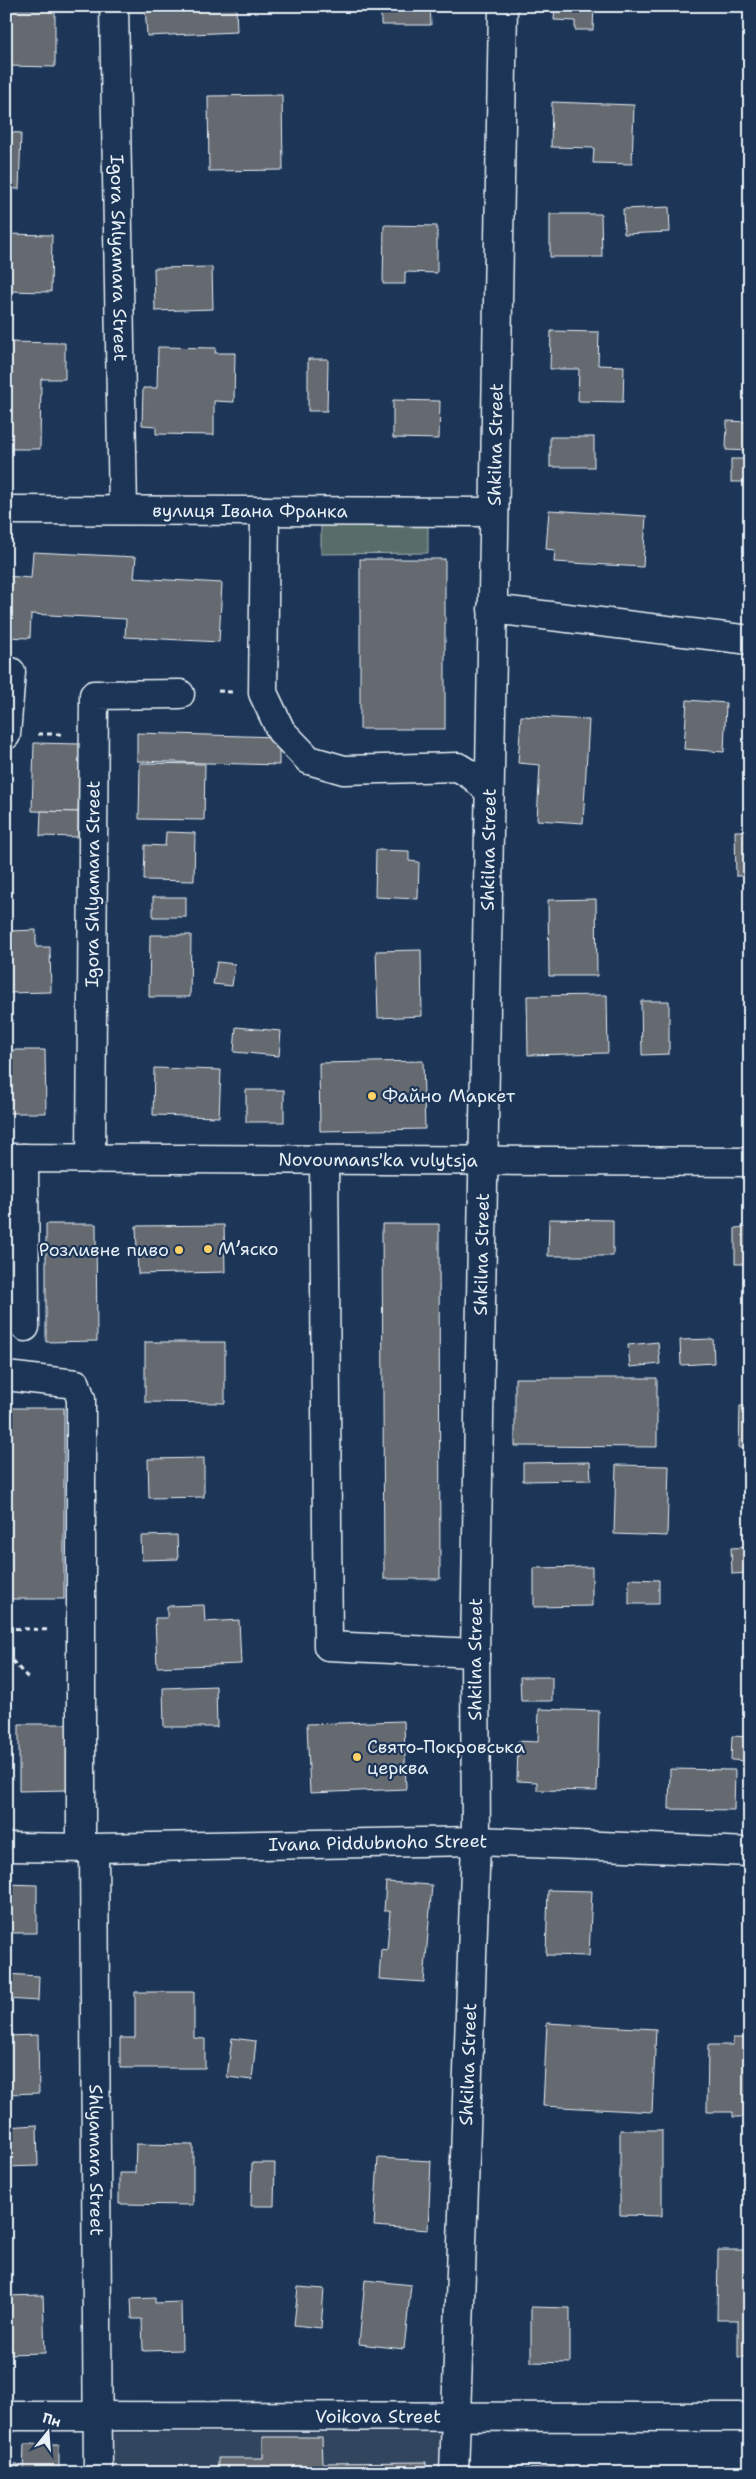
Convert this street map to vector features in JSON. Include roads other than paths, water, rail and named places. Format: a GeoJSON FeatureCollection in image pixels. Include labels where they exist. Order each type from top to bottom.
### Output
{"type":"FeatureCollection","features":[{"type":"Feature","properties":{"kind":"street","name":"Igora Shlyamara Street"},"geometry":{"type":"LineString","coordinates":[[114,6],[123,510]]}},
{"type":"Feature","properties":{"kind":"street","name":"Shkilna Street"},"geometry":{"type":"LineString","coordinates":[[454,2473],[454,2416],[476,1841],[475,1652],[503,6]]}},
{"type":"Feature","properties":{"kind":"street","name":"вулиця Івана Франка"},"geometry":{"type":"LineString","coordinates":[[6,510],[494,512]]}},
{"type":"Feature","properties":{"kind":"street"},"geometry":{"type":"LineString","coordinates":[[265,511],[263,693],[281,732],[309,760],[344,770],[458,767],[474,777],[489,791]]}},
{"type":"Feature","properties":{"kind":"street"},"geometry":{"type":"LineString","coordinates":[[492,609],[750,640]]}},
{"type":"Feature","properties":{"kind":"street"},"geometry":{"type":"LineString","coordinates":[[7,734],[11,672]]}},
{"type":"Feature","properties":{"kind":"street","name":"Igora Shlyamara Street"},"geometry":{"type":"LineString","coordinates":[[90,1158],[94,695],[180,694]]}},
{"type":"Feature","properties":{"kind":"street"},"geometry":{"type":"LineString","coordinates":[[15,1158],[15,1265],[26,1328]]}},
{"type":"Feature","properties":{"kind":"street","name":"Novoumans'ka vulytsja"},"geometry":{"type":"LineString","coordinates":[[15,1158],[750,1162]]}},
{"type":"Feature","properties":{"kind":"street"},"geometry":{"type":"LineString","coordinates":[[324,1160],[315,1235],[328,1646],[475,1652]]}},
{"type":"Feature","properties":{"kind":"street","name":"Shlyamara Street"},"geometry":{"type":"LineString","coordinates":[[6,1376],[76,1384],[81,1399],[81,1628],[87,1848],[98,2473]]}},
{"type":"Feature","properties":{"kind":"street","name":"Ivana Piddubnoho Street"},"geometry":{"type":"LineString","coordinates":[[6,1847],[87,1848],[476,1841],[750,1852]]}},
{"type":"Feature","properties":{"kind":"street","name":"Voikova Street"},"geometry":{"type":"LineString","coordinates":[[6,2416],[750,2417]]}},
{"type":"Feature","properties":{"kind":"place","name":"Файно Маркет"},"geometry":{"type":"Point","coordinates":[372,1096]}},
{"type":"Feature","properties":{"kind":"place","name":"Мʼяско"},"geometry":{"type":"Point","coordinates":[208,1249]}},
{"type":"Feature","properties":{"kind":"place","name":"Розливне пиво"},"geometry":{"type":"Point","coordinates":[179,1250]}},
{"type":"Feature","properties":{"kind":"place","name":"Свято-Покровська церква"},"geometry":{"type":"Point","coordinates":[357,1757]}}]}
